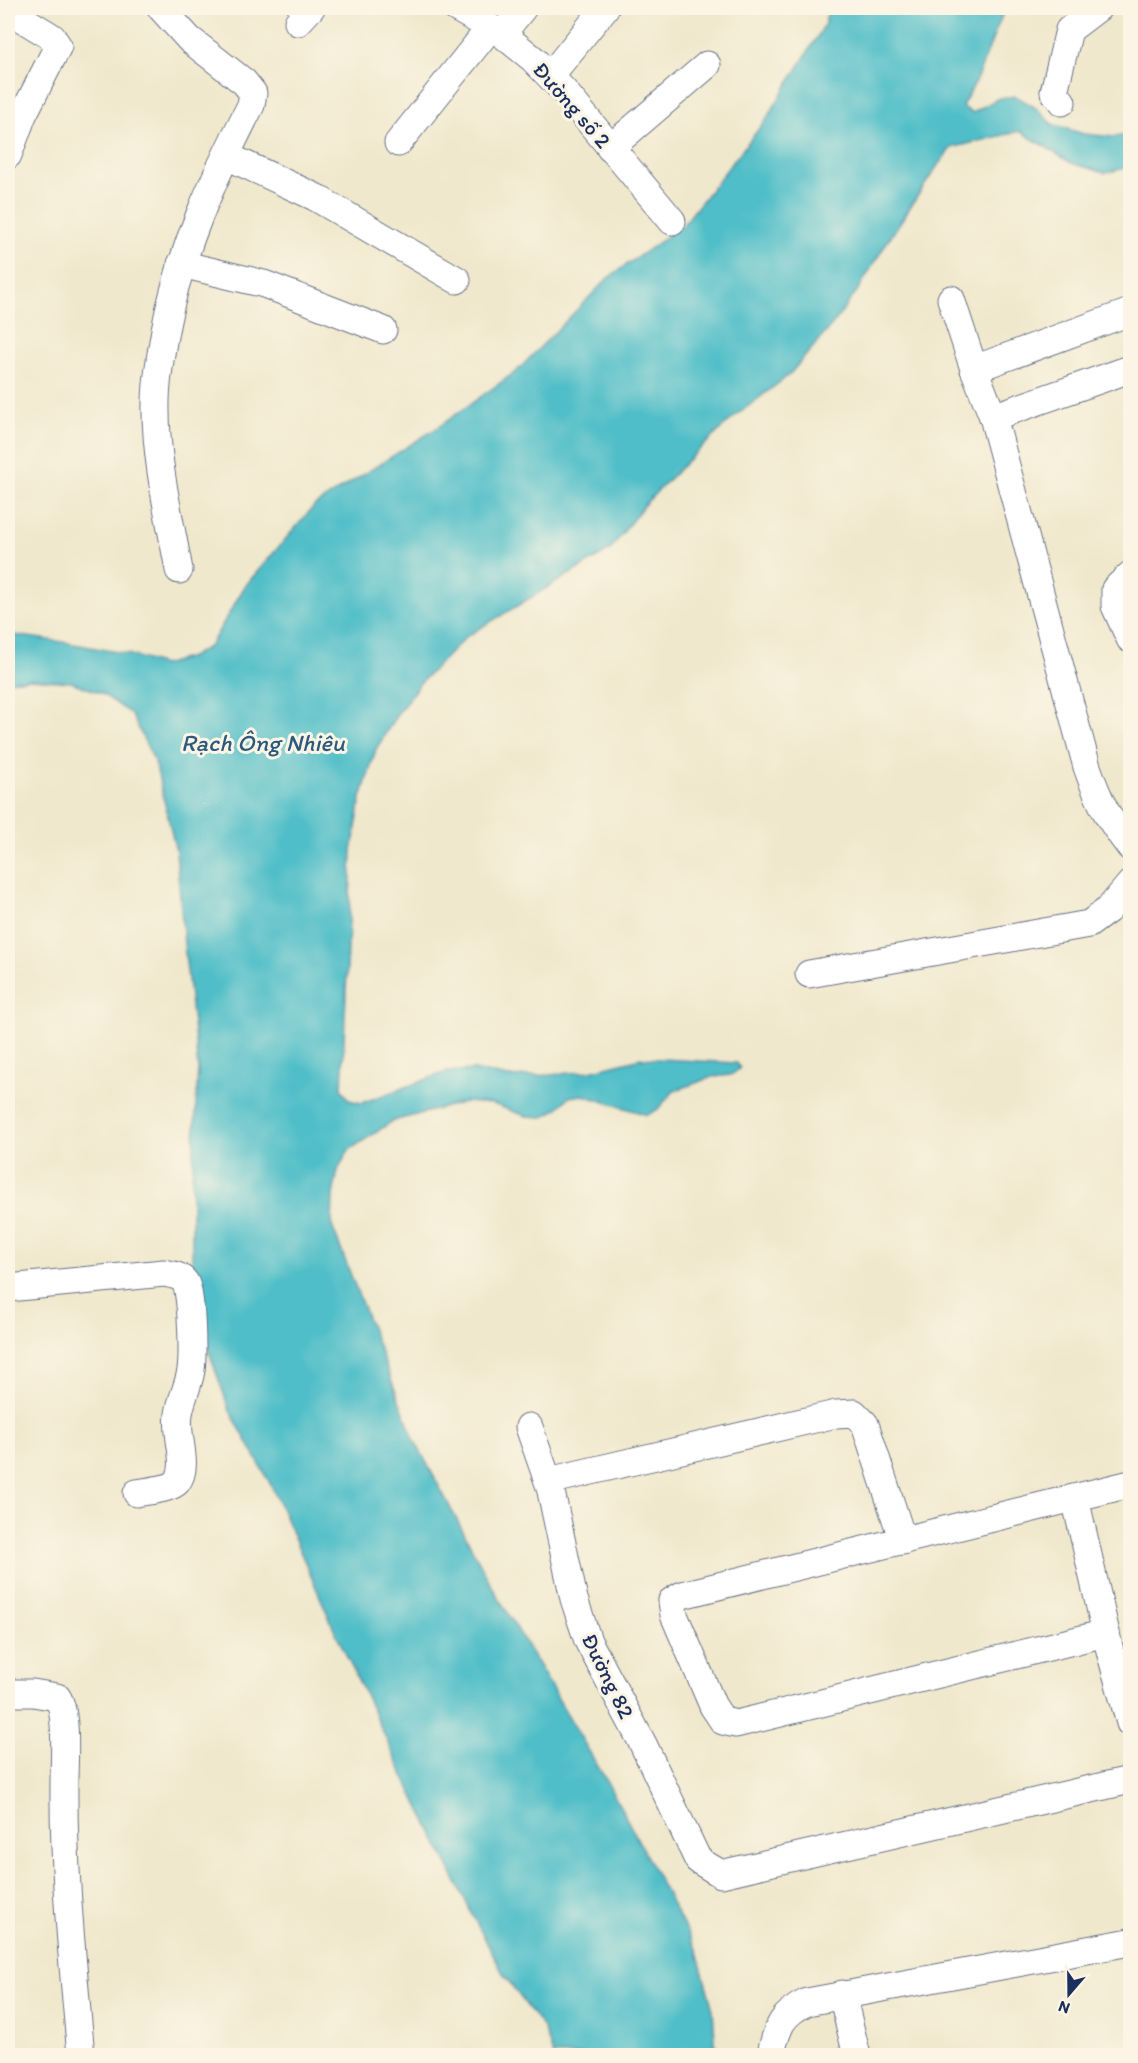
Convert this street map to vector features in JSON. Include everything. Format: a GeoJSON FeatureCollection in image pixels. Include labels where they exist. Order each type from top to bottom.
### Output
{"type":"FeatureCollection","features":[{"type":"Feature","properties":{"kind":"street"},"geometry":{"type":"LineString","coordinates":[[161,8],[189,39],[244,82],[253,93],[251,105],[198,215],[181,264],[172,296],[158,370],[156,403],[159,464],[179,570]]}},
{"type":"Feature","properties":{"kind":"street","name":"Đường số 2"},"geometry":{"type":"LineString","coordinates":[[456,8],[496,31],[533,59],[550,76],[672,221]]}},
{"type":"Feature","properties":{"kind":"street"},"geometry":{"type":"LineString","coordinates":[[398,143],[496,31],[523,8]]}},
{"type":"Feature","properties":{"kind":"street"},"geometry":{"type":"LineString","coordinates":[[550,76],[605,8]]}},
{"type":"Feature","properties":{"kind":"street"},"geometry":{"type":"LineString","coordinates":[[1062,102],[1054,92],[1069,30],[1098,8]]}},
{"type":"Feature","properties":{"kind":"street"},"geometry":{"type":"LineString","coordinates":[[8,10],[56,41],[58,45],[23,115],[8,155]]}},
{"type":"Feature","properties":{"kind":"street"},"geometry":{"type":"LineString","coordinates":[[610,148],[707,65]]}},
{"type":"Feature","properties":{"kind":"street"},"geometry":{"type":"LineString","coordinates":[[226,156],[315,197],[457,280]]}},
{"type":"Feature","properties":{"kind":"street"},"geometry":{"type":"LineString","coordinates":[[181,264],[264,284],[383,330]]}},
{"type":"Feature","properties":{"kind":"street"},"geometry":{"type":"LineString","coordinates":[[951,299],[974,369],[993,417],[1087,767],[1101,805],[1131,848]]}},
{"type":"Feature","properties":{"kind":"street"},"geometry":{"type":"LineString","coordinates":[[974,369],[1131,312]]}},
{"type":"Feature","properties":{"kind":"street"},"geometry":{"type":"LineString","coordinates":[[993,417],[1131,369]]}},
{"type":"Feature","properties":{"kind":"street"},"geometry":{"type":"LineString","coordinates":[[1131,575],[1115,588],[1115,606],[1131,639]]}},
{"type":"Feature","properties":{"kind":"street"},"geometry":{"type":"LineString","coordinates":[[809,974],[1089,924],[1108,910],[1131,884]]}},
{"type":"Feature","properties":{"kind":"street"},"geometry":{"type":"LineString","coordinates":[[8,1288],[164,1273],[177,1276],[184,1282],[189,1293],[192,1355],[191,1369],[178,1415],[180,1448],[184,1465],[174,1485],[137,1493]]}},
{"type":"Feature","properties":{"kind":"street"},"geometry":{"type":"LineString","coordinates":[[550,1487],[557,1479],[836,1414],[854,1413],[864,1424],[903,1540]]}},
{"type":"Feature","properties":{"kind":"street","name":"Đường 82"},"geometry":{"type":"LineString","coordinates":[[529,1427],[550,1487],[574,1599],[588,1641],[643,1744],[698,1860],[711,1870],[721,1874],[1131,1780]]}},
{"type":"Feature","properties":{"kind":"street"},"geometry":{"type":"LineString","coordinates":[[1115,1643],[736,1724],[723,1721],[713,1706],[674,1615],[672,1602],[682,1595],[1131,1484]]}},
{"type":"Feature","properties":{"kind":"street"},"geometry":{"type":"LineString","coordinates":[[1075,1497],[1115,1643],[1131,1722]]}},
{"type":"Feature","properties":{"kind":"street"},"geometry":{"type":"LineString","coordinates":[[8,1693],[33,1693],[57,1697],[61,1702],[64,1733],[63,1835],[81,2055]]}},
{"type":"Feature","properties":{"kind":"street"},"geometry":{"type":"LineString","coordinates":[[770,2055],[782,2018],[792,2009],[807,2002],[1131,1942]]}},
{"type":"Feature","properties":{"kind":"street"},"geometry":{"type":"LineString","coordinates":[[842,1994],[857,2055]]}},
{"type":"Feature","properties":{"kind":"water","name":"Rạch Ông Nhiêu"},"geometry":{"type":"Polygon","coordinates":[[[829,8],[1005,8],[975,83],[962,106],[972,113],[999,98],[1016,96],[1036,108],[1052,124],[1084,134],[1114,137],[1130,134],[1130,167],[1105,173],[1071,163],[1020,131],[951,148],[887,242],[857,291],[833,324],[789,375],[734,417],[685,463],[643,506],[610,550],[467,636],[420,683],[376,749],[361,798],[352,851],[342,1089],[349,1100],[362,1103],[446,1072],[474,1070],[509,1077],[550,1075],[590,1071],[641,1058],[737,1063],[740,1068],[731,1075],[712,1077],[674,1091],[657,1110],[647,1115],[583,1095],[569,1097],[557,1109],[544,1117],[526,1116],[493,1104],[465,1102],[393,1121],[348,1151],[338,1170],[333,1195],[332,1226],[414,1439],[493,1588],[606,1780],[697,1951],[713,2010],[716,2055],[553,2055],[544,2029],[504,1975],[399,1766],[335,1631],[272,1487],[229,1409],[199,1323],[192,1263],[192,1182],[198,1068],[176,851],[155,762],[131,714],[101,693],[71,682],[30,679],[8,681],[8,634],[128,654],[163,665],[191,657],[210,646],[245,586],[315,505],[437,428],[518,370],[608,278],[683,225],[765,121],[824,26],[829,8]]]}}]}
